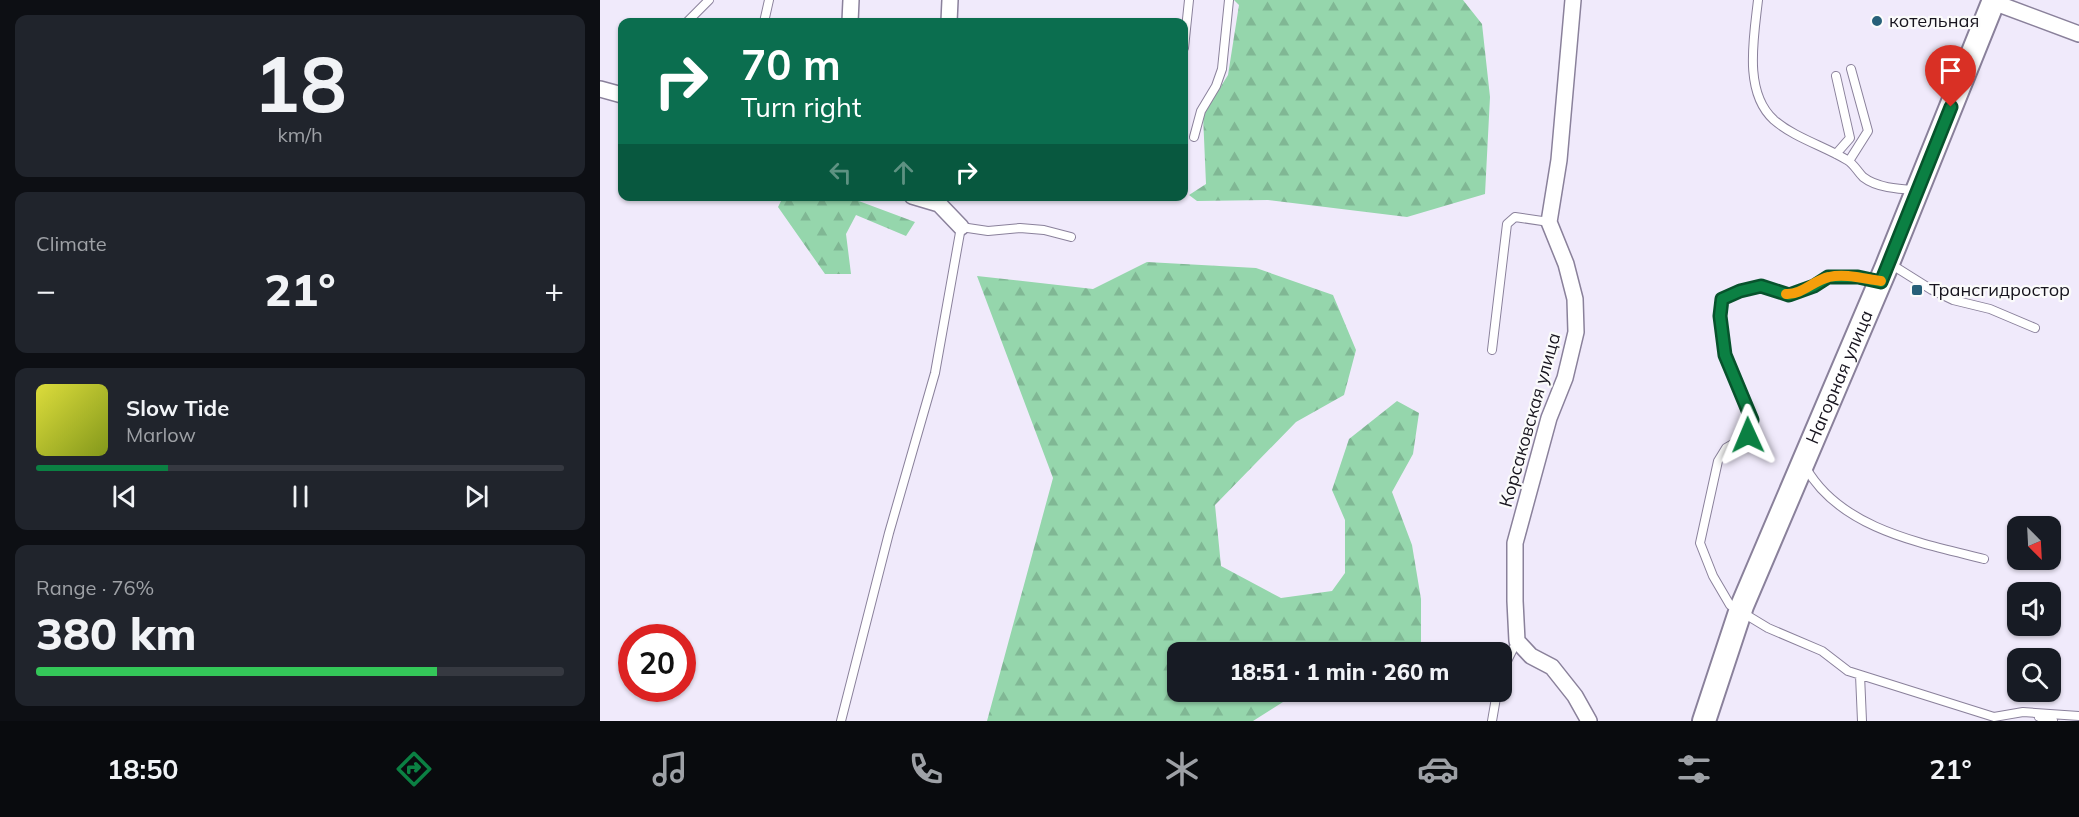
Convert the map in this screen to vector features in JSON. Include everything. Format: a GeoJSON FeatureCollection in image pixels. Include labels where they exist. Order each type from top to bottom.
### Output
{"type":"FeatureCollection","features":[{"type":"Feature","properties":{"kind":"street"},"geometry":{"type":"LineString","coordinates":[[850,18],[851,0]]}},
{"type":"Feature","properties":{"kind":"street"},"geometry":{"type":"LineString","coordinates":[[949,18],[950,0]]}},
{"type":"Feature","properties":{"kind":"street"},"geometry":{"type":"LineString","coordinates":[[1549,222],[1559,160],[1573,0]]}},
{"type":"Feature","properties":{"kind":"street"},"geometry":{"type":"LineString","coordinates":[[1993,1],[2079,34]]}},
{"type":"Feature","properties":{"kind":"street","name":"Нагорная улица"},"geometry":{"type":"LineString","coordinates":[[1704,721],[1740,611],[1885,272],[1993,1]]}},
{"type":"Feature","properties":{"kind":"street"},"geometry":{"type":"LineString","coordinates":[[600,89],[618,94]]}},
{"type":"Feature","properties":{"kind":"street"},"geometry":{"type":"LineString","coordinates":[[941,201],[961,227]]}},
{"type":"Feature","properties":{"kind":"street","name":"Корсаковская улица"},"geometry":{"type":"LineString","coordinates":[[1517,641],[1515,543],[1549,418],[1565,378],[1576,332],[1575,299],[1566,264],[1549,222]]}},
{"type":"Feature","properties":{"kind":"street"},"geometry":{"type":"LineString","coordinates":[[1517,641],[1530,656],[1552,666],[1575,696],[1589,721]]}},
{"type":"Feature","properties":{"kind":"lane"},"geometry":{"type":"LineString","coordinates":[[691,18],[709,0]]}},
{"type":"Feature","properties":{"kind":"lane"},"geometry":{"type":"LineString","coordinates":[[765,18],[769,0]]}},
{"type":"Feature","properties":{"kind":"lane"},"geometry":{"type":"LineString","coordinates":[[1187,18],[1189,0]]}},
{"type":"Feature","properties":{"kind":"lane"},"geometry":{"type":"LineString","coordinates":[[1194,137],[1201,111],[1216,86],[1222,69],[1228,0]]}},
{"type":"Feature","properties":{"kind":"lane"},"geometry":{"type":"LineString","coordinates":[[1758,0],[1753,45],[1760,101],[1774,120],[1815,145],[1849,161],[1864,178],[1886,187],[1917,190]]}},
{"type":"Feature","properties":{"kind":"lane"},"geometry":{"type":"LineString","coordinates":[[1849,161],[1868,131],[1851,69]]}},
{"type":"Feature","properties":{"kind":"lane"},"geometry":{"type":"LineString","coordinates":[[1836,76],[1850,138],[1836,154]]}},
{"type":"Feature","properties":{"kind":"lane"},"geometry":{"type":"LineString","coordinates":[[1492,350],[1507,224],[1515,217],[1549,222]]}},
{"type":"Feature","properties":{"kind":"lane"},"geometry":{"type":"LineString","coordinates":[[840,721],[934,373],[961,227],[988,231],[1020,228],[1044,230],[1071,237]]}},
{"type":"Feature","properties":{"kind":"lane"},"geometry":{"type":"LineString","coordinates":[[2035,328],[1990,309],[1953,300],[1885,272],[1858,277],[1828,277],[1814,286],[1789,295],[1761,286],[1740,291],[1722,299],[1720,316],[1725,355],[1752,420],[1748,435],[1726,448],[1718,461],[1700,543],[1730,605],[1768,628],[1822,651],[1848,671],[1994,717],[2023,712],[2079,716]]}},
{"type":"Feature","properties":{"kind":"lane"},"geometry":{"type":"LineString","coordinates":[[1803,463],[1822,490],[1867,523],[1984,559]]}},
{"type":"Feature","properties":{"kind":"lane"},"geometry":{"type":"LineString","coordinates":[[1512,651],[1517,641]]}},
{"type":"Feature","properties":{"kind":"lane"},"geometry":{"type":"LineString","coordinates":[[1860,675],[1862,721]]}},
{"type":"Feature","properties":{"kind":"lane"},"geometry":{"type":"LineString","coordinates":[[1492,721],[1495,702]]}},
{"type":"Feature","properties":{"kind":"lane"},"geometry":{"type":"LineString","coordinates":[[2023,712],[2053,721]]}},
{"type":"Feature","properties":{"kind":"green space"},"geometry":{"type":"Polygon","coordinates":[[[1234,0],[1463,0],[1482,24],[1490,97],[1485,194],[1407,217],[1268,200],[1197,201],[1189,195],[1206,184],[1203,115],[1228,75],[1239,5],[1234,0]]]}},
{"type":"Feature","properties":{"kind":"green space"},"geometry":{"type":"Polygon","coordinates":[[[781,201],[859,201],[915,222],[906,236],[856,215],[846,234],[851,274],[825,274],[778,207],[781,201]]]}},
{"type":"Feature","properties":{"kind":"green space"},"geometry":{"type":"Polygon","coordinates":[[[1147,262],[1256,268],[1333,295],[1356,350],[1344,395],[1296,422],[1215,505],[1221,566],[1281,598],[1332,591],[1345,573],[1345,520],[1332,490],[1349,439],[1397,401],[1419,413],[1413,454],[1392,492],[1412,545],[1421,599],[1421,642],[1167,642],[1167,702],[1283,702],[1253,721],[987,721],[1053,478],[977,276],[1093,289],[1147,262]]]}},
{"type":"Feature","properties":{"kind":"slow traffic"},"geometry":{"type":"LineString","coordinates":[[1786,294],[1814,286],[1828,277],[1858,277],[1881,281]]}},
{"type":"Feature","properties":{"kind":"place","name":"котельная"},"geometry":{"type":"Point","coordinates":[1877,21]}},
{"type":"Feature","properties":{"kind":"place","name":"Трансгидростор"},"geometry":{"type":"Point","coordinates":[1917,290]}},
{"type":"Feature","properties":{"kind":"route"},"geometry":{"type":"LineString","coordinates":[[1748,435],[1752,420],[1725,355],[1720,316],[1722,299],[1740,291],[1761,286],[1789,295],[1814,286],[1828,277],[1858,277],[1881,282],[1951,107]]}}]}
